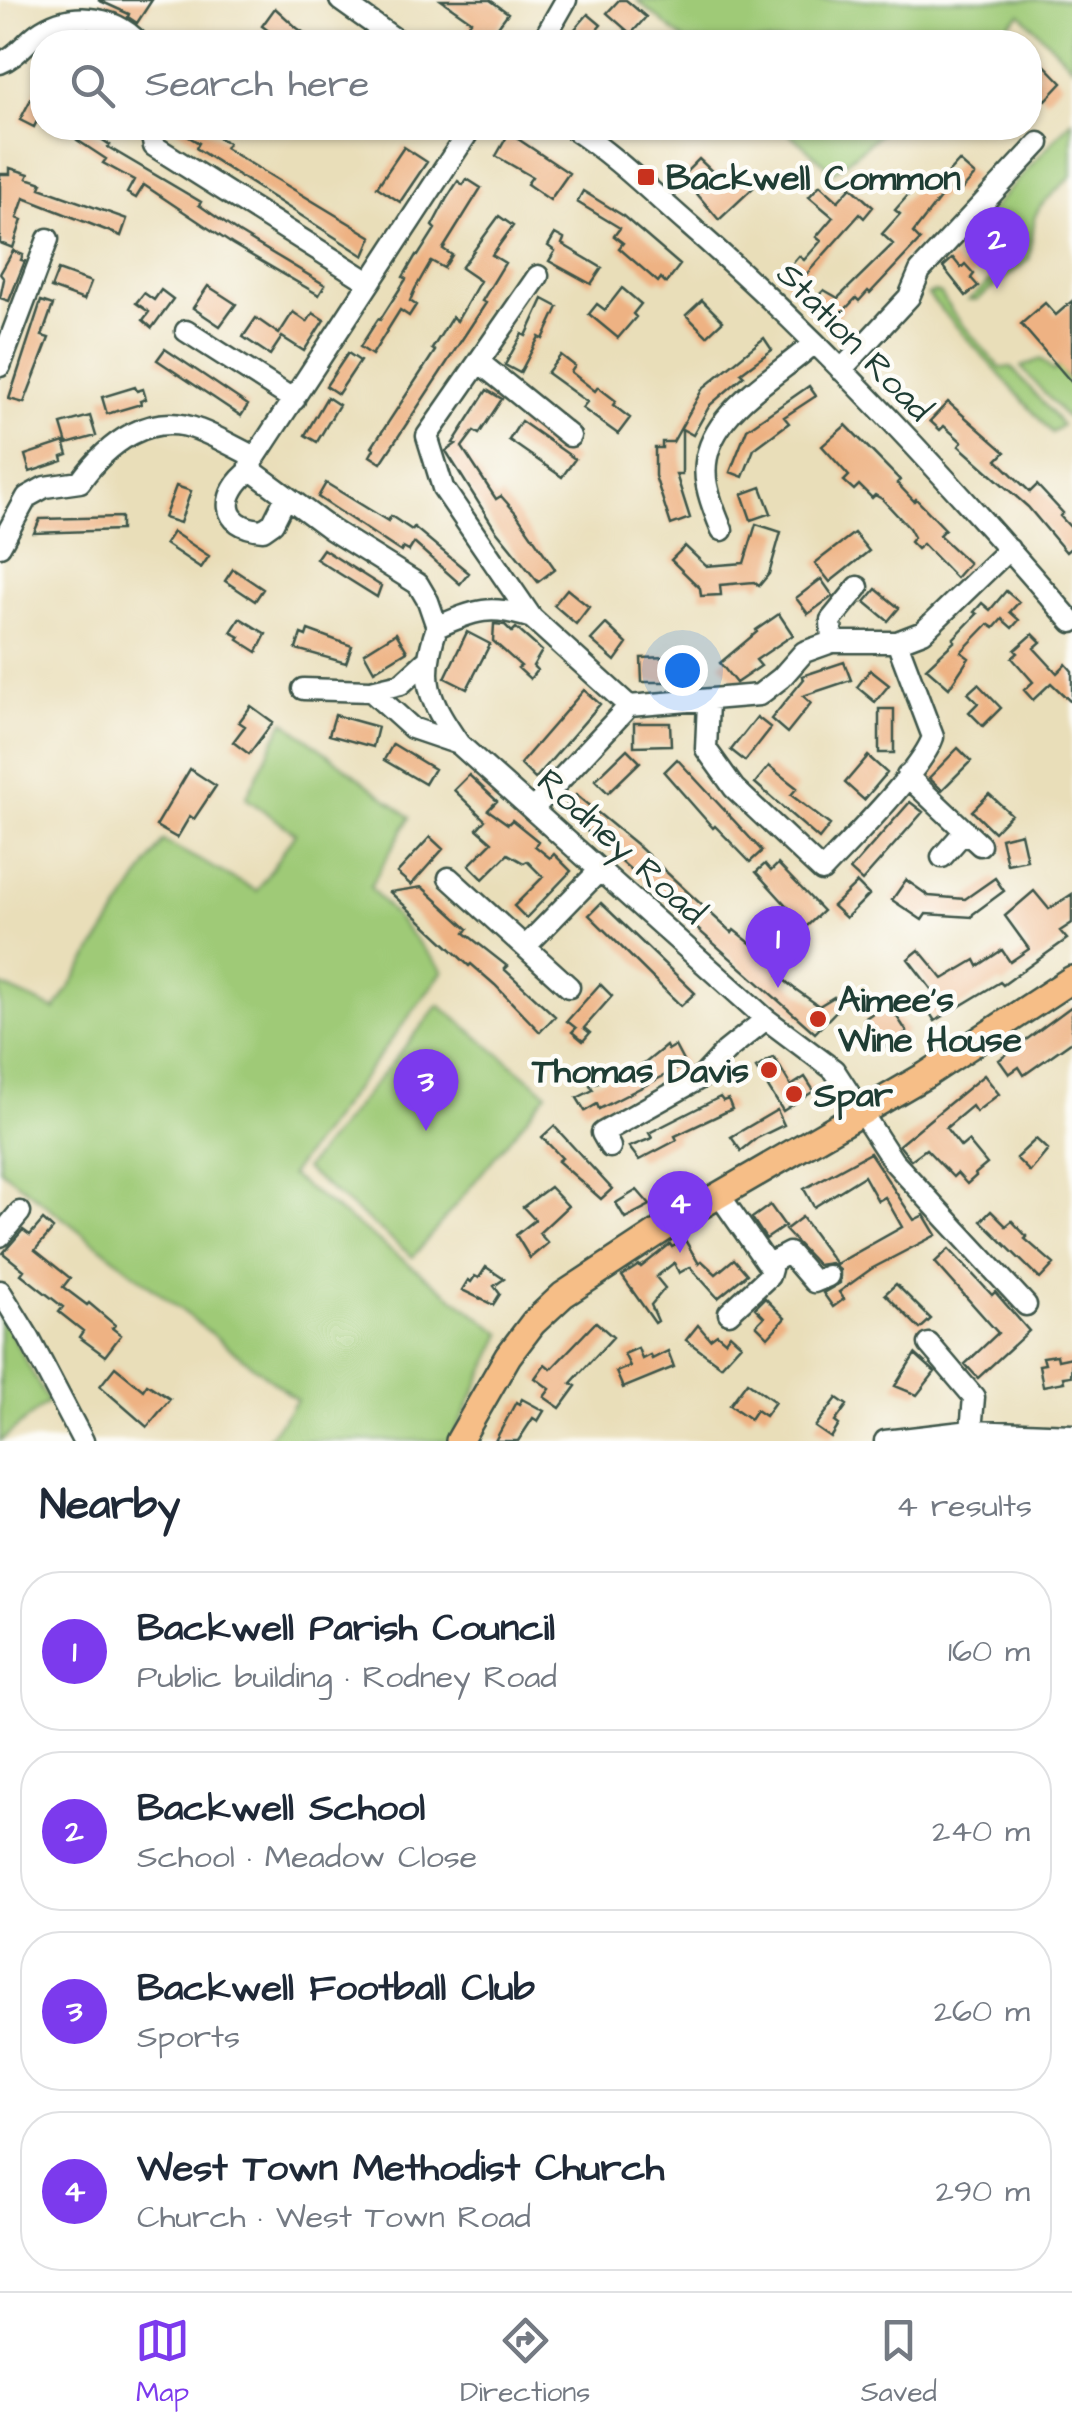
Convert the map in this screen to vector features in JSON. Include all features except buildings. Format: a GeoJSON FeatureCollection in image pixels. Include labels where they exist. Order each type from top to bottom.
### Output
{"type":"FeatureCollection","features":[{"type":"Feature","properties":{"kind":"main road"},"geometry":{"type":"LineString","coordinates":[[459,1441],[508,1356],[533,1323],[597,1271],[861,1115],[1072,979]]}},
{"type":"Feature","properties":{"kind":"street"},"geometry":{"type":"LineString","coordinates":[[340,0],[382,30]]}},
{"type":"Feature","properties":{"kind":"street"},"geometry":{"type":"LineString","coordinates":[[549,30],[566,0]]}},
{"type":"Feature","properties":{"kind":"street"},"geometry":{"type":"LineString","coordinates":[[44,30],[80,18],[123,30]]}},
{"type":"Feature","properties":{"kind":"street"},"geometry":{"type":"LineString","coordinates":[[0,63],[30,40]]}},
{"type":"Feature","properties":{"kind":"street"},"geometry":{"type":"LineString","coordinates":[[153,140],[154,146],[369,282]]}},
{"type":"Feature","properties":{"kind":"street"},"geometry":{"type":"LineString","coordinates":[[286,497],[273,524],[263,530],[240,524],[231,516],[228,500],[238,480],[253,463],[463,140]]}},
{"type":"Feature","properties":{"kind":"street","name":"Station Road"},"geometry":{"type":"LineString","coordinates":[[589,140],[746,274],[1009,549],[1072,622]]}},
{"type":"Feature","properties":{"kind":"street"},"geometry":{"type":"LineString","coordinates":[[841,370],[909,297],[920,271],[1038,143]]}},
{"type":"Feature","properties":{"kind":"street"},"geometry":{"type":"LineString","coordinates":[[0,366],[48,240]]}},
{"type":"Feature","properties":{"kind":"street"},"geometry":{"type":"LineString","coordinates":[[538,276],[427,436],[444,488],[532,618],[629,706]]}},
{"type":"Feature","properties":{"kind":"street"},"geometry":{"type":"LineString","coordinates":[[186,331],[294,400]]}},
{"type":"Feature","properties":{"kind":"street"},"geometry":{"type":"LineString","coordinates":[[722,530],[706,483],[706,459],[713,438],[722,422],[747,398],[814,343]]}},
{"type":"Feature","properties":{"kind":"street"},"geometry":{"type":"LineString","coordinates":[[479,362],[570,436]]}},
{"type":"Feature","properties":{"kind":"street"},"geometry":{"type":"LineString","coordinates":[[0,546],[28,497],[46,487],[80,482],[119,441],[155,425],[196,428],[253,463],[286,497],[418,584],[436,627],[425,662],[435,710],[459,744]]}},
{"type":"Feature","properties":{"kind":"street"},"geometry":{"type":"LineString","coordinates":[[533,809],[629,706],[758,695],[804,652],[832,642],[897,642],[924,632],[1009,549]]}},
{"type":"Feature","properties":{"kind":"street"},"geometry":{"type":"LineString","coordinates":[[832,642],[831,620],[858,587]]}},
{"type":"Feature","properties":{"kind":"street"},"geometry":{"type":"LineString","coordinates":[[436,627],[477,610],[502,608],[532,618]]}},
{"type":"Feature","properties":{"kind":"street"},"geometry":{"type":"LineString","coordinates":[[708,702],[706,750],[734,788],[822,870],[907,776],[934,737],[897,642]]}},
{"type":"Feature","properties":{"kind":"street"},"geometry":{"type":"LineString","coordinates":[[303,689],[371,691],[400,684],[425,662]]}},
{"type":"Feature","properties":{"kind":"street","name":"Rodney Road"},"geometry":{"type":"LineString","coordinates":[[371,691],[412,728],[459,744],[766,1019],[834,1070],[893,1161],[1026,1305]]}},
{"type":"Feature","properties":{"kind":"street"},"geometry":{"type":"LineString","coordinates":[[907,776],[972,838],[942,857]]}},
{"type":"Feature","properties":{"kind":"street"},"geometry":{"type":"LineString","coordinates":[[525,947],[600,870]]}},
{"type":"Feature","properties":{"kind":"street"},"geometry":{"type":"LineString","coordinates":[[449,878],[569,987]]}},
{"type":"Feature","properties":{"kind":"street"},"geometry":{"type":"LineString","coordinates":[[610,1147],[602,1133],[702,1077],[726,1051],[766,1019]]}},
{"type":"Feature","properties":{"kind":"street"},"geometry":{"type":"LineString","coordinates":[[720,1196],[772,1269],[730,1314]]}},
{"type":"Feature","properties":{"kind":"street"},"geometry":{"type":"LineString","coordinates":[[0,1236],[20,1212]]}},
{"type":"Feature","properties":{"kind":"street"},"geometry":{"type":"LineString","coordinates":[[768,1264],[790,1253],[814,1282],[828,1276]]}},
{"type":"Feature","properties":{"kind":"street"},"geometry":{"type":"LineString","coordinates":[[0,1292],[83,1441]]}},
{"type":"Feature","properties":{"kind":"street"},"geometry":{"type":"LineString","coordinates":[[930,1344],[974,1397],[971,1431]]}},
{"type":"Feature","properties":{"kind":"street"},"geometry":{"type":"LineString","coordinates":[[885,1441],[971,1431],[1072,1434]]}},
{"type":"Feature","properties":{"kind":"green space"},"geometry":{"type":"Polygon","coordinates":[[[637,0],[1072,0],[1072,66],[1042,35],[1042,30],[1037,30],[1021,14],[1002,30],[672,30],[637,0]]]}},
{"type":"Feature","properties":{"kind":"green space"},"geometry":{"type":"Polygon","coordinates":[[[1072,120],[1072,176],[1041,205],[1035,216],[1029,259],[977,300],[969,300],[1002,271],[970,233],[1072,120]]]}},
{"type":"Feature","properties":{"kind":"green space"},"geometry":{"type":"Polygon","coordinates":[[[797,140],[873,140],[834,172],[797,140]]]}},
{"type":"Feature","properties":{"kind":"green space"},"geometry":{"type":"Polygon","coordinates":[[[941,294],[1000,368],[1011,367],[1062,425],[1052,433],[928,295],[941,294]]]}},
{"type":"Feature","properties":{"kind":"green space"},"geometry":{"type":"Polygon","coordinates":[[[1072,356],[1072,367],[1064,375],[1072,385],[1072,412],[1066,417],[1021,367],[1041,359],[1053,371],[1072,356]]]}},
{"type":"Feature","properties":{"kind":"green space"},"geometry":{"type":"Polygon","coordinates":[[[284,721],[410,817],[370,887],[443,971],[290,1175],[502,1334],[451,1441],[266,1441],[297,1400],[0,1169],[0,985],[55,1010],[163,841],[257,891],[295,833],[246,798],[284,721]]]}},
{"type":"Feature","properties":{"kind":"green space"},"geometry":{"type":"Polygon","coordinates":[[[439,1005],[547,1093],[413,1257],[305,1169],[439,1005]]]}},
{"type":"Feature","properties":{"kind":"green space"},"geometry":{"type":"Polygon","coordinates":[[[0,1313],[48,1402],[0,1441],[0,1313]]]}},
{"type":"Feature","properties":{"kind":"place","name":"Backwell Common"},"geometry":{"type":"Point","coordinates":[646,177]}},
{"type":"Feature","properties":{"kind":"place","name":"Backwell School"},"geometry":{"type":"Point","coordinates":[997,289]}},
{"type":"Feature","properties":{"kind":"place","name":"Backwell Parish Council"},"geometry":{"type":"Point","coordinates":[778,988]}},
{"type":"Feature","properties":{"kind":"place","name":"Aimee's Wine House"},"geometry":{"type":"Point","coordinates":[818,1019]}},
{"type":"Feature","properties":{"kind":"place","name":"Thomas Davis"},"geometry":{"type":"Point","coordinates":[769,1070]}},
{"type":"Feature","properties":{"kind":"place","name":"Spar"},"geometry":{"type":"Point","coordinates":[794,1094]}},
{"type":"Feature","properties":{"kind":"place","name":"Backwell Football Club"},"geometry":{"type":"Point","coordinates":[426,1131]}},
{"type":"Feature","properties":{"kind":"place","name":"West Town Methodist Church"},"geometry":{"type":"Point","coordinates":[680,1253]}}]}
